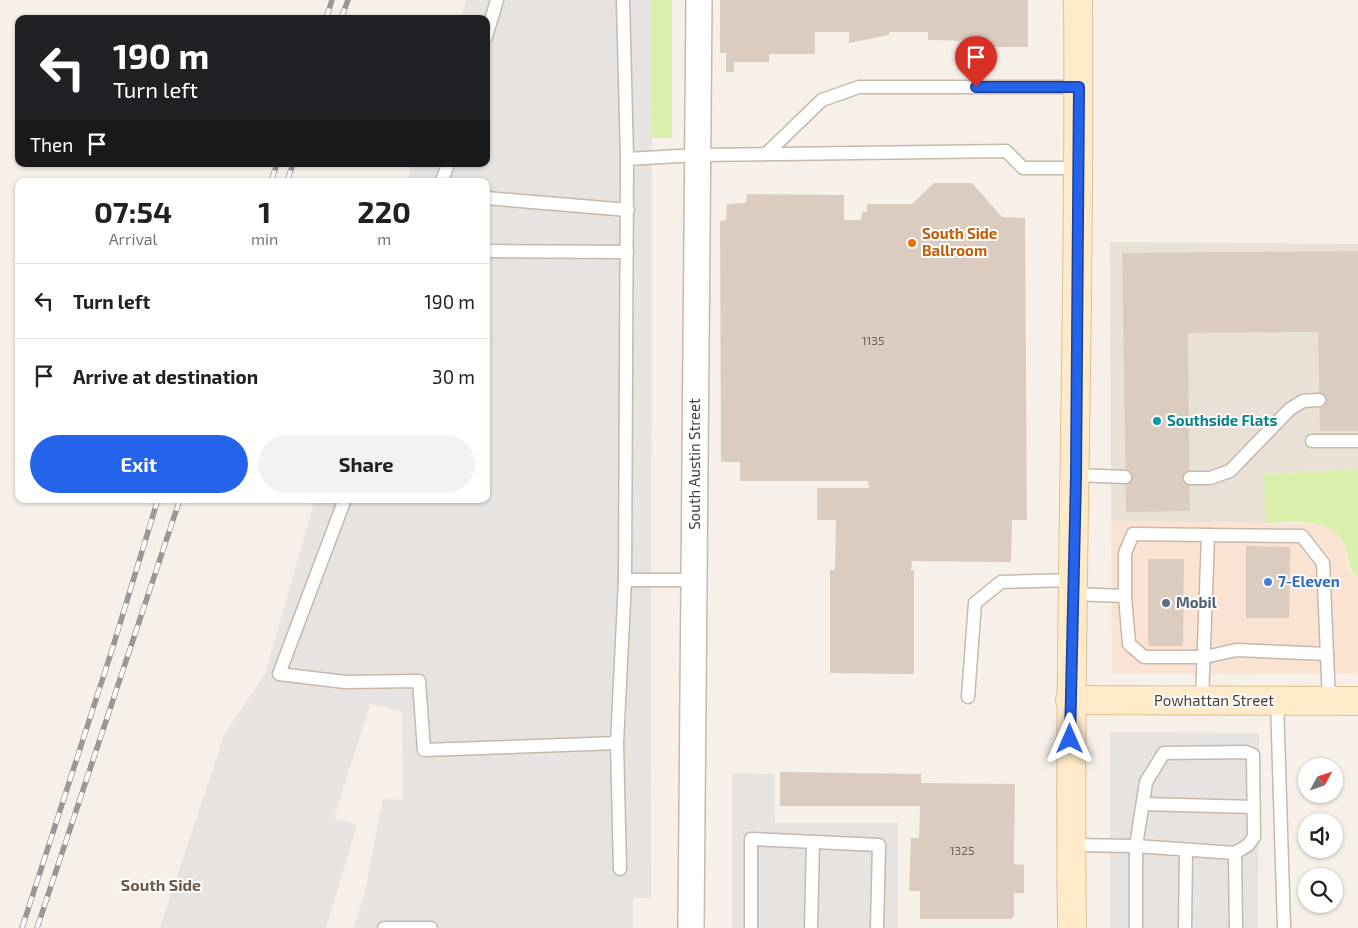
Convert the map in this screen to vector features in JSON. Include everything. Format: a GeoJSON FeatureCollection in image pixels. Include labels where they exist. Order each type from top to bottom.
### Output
{"type":"FeatureCollection","features":[{"type":"Feature","properties":{"kind":"main road"},"geometry":{"type":"LineString","coordinates":[[1072,928],[1070,700],[1076,476],[1080,168],[1078,0]]}},
{"type":"Feature","properties":{"kind":"main road","name":"Powhattan Street"},"geometry":{"type":"LineString","coordinates":[[1070,700],[1358,701]]}},
{"type":"Feature","properties":{"kind":"street","name":"South Austin Street"},"geometry":{"type":"LineString","coordinates":[[691,928],[699,0]]}},
{"type":"Feature","properties":{"kind":"lane"},"geometry":{"type":"LineString","coordinates":[[490,24],[497,0]]}},
{"type":"Feature","properties":{"kind":"lane"},"geometry":{"type":"LineString","coordinates":[[620,869],[618,743],[625,580],[628,252],[623,0]]}},
{"type":"Feature","properties":{"kind":"lane"},"geometry":{"type":"LineString","coordinates":[[766,154],[822,100],[859,87],[1079,87]]}},
{"type":"Feature","properties":{"kind":"lane"},"geometry":{"type":"LineString","coordinates":[[626,159],[697,155],[1006,151],[1023,168],[1080,168]]}},
{"type":"Feature","properties":{"kind":"lane"},"geometry":{"type":"LineString","coordinates":[[490,198],[628,210]]}},
{"type":"Feature","properties":{"kind":"lane"},"geometry":{"type":"LineString","coordinates":[[490,251],[628,252]]}},
{"type":"Feature","properties":{"kind":"lane"},"geometry":{"type":"LineString","coordinates":[[1190,478],[1210,478],[1230,471],[1290,409],[1303,401],[1319,400]]}},
{"type":"Feature","properties":{"kind":"lane"},"geometry":{"type":"LineString","coordinates":[[1312,441],[1358,441]]}},
{"type":"Feature","properties":{"kind":"lane"},"geometry":{"type":"LineString","coordinates":[[1076,476],[1125,477]]}},
{"type":"Feature","properties":{"kind":"lane"},"geometry":{"type":"LineString","coordinates":[[344,503],[280,674],[346,682],[419,681],[424,750],[618,743]]}},
{"type":"Feature","properties":{"kind":"lane"},"geometry":{"type":"LineString","coordinates":[[1326,654],[1236,650],[1205,657],[1144,657],[1129,644],[1124,596],[1125,553],[1133,534],[1302,536],[1323,563],[1329,701]]}},
{"type":"Feature","properties":{"kind":"lane"},"geometry":{"type":"LineString","coordinates":[[1202,700],[1208,535]]}},
{"type":"Feature","properties":{"kind":"lane"},"geometry":{"type":"LineString","coordinates":[[625,580],[694,580]]}},
{"type":"Feature","properties":{"kind":"lane"},"geometry":{"type":"LineString","coordinates":[[968,697],[975,603],[1001,582],[1073,587],[1124,596]]}},
{"type":"Feature","properties":{"kind":"lane"},"geometry":{"type":"LineString","coordinates":[[1277,701],[1284,928]]}},
{"type":"Feature","properties":{"kind":"lane"},"geometry":{"type":"LineString","coordinates":[[1071,845],[1136,846],[1235,853],[1248,845],[1254,837],[1254,755],[1246,752],[1164,753],[1146,782],[1136,846],[1136,928]]}},
{"type":"Feature","properties":{"kind":"lane"},"geometry":{"type":"LineString","coordinates":[[1143,804],[1253,807]]}},
{"type":"Feature","properties":{"kind":"lane"},"geometry":{"type":"LineString","coordinates":[[751,928],[752,839],[879,844],[877,928]]}},
{"type":"Feature","properties":{"kind":"lane"},"geometry":{"type":"LineString","coordinates":[[811,928],[813,842]]}},
{"type":"Feature","properties":{"kind":"lane"},"geometry":{"type":"LineString","coordinates":[[1185,928],[1186,850]]}},
{"type":"Feature","properties":{"kind":"lane"},"geometry":{"type":"LineString","coordinates":[[1235,853],[1236,928]]}},
{"type":"Feature","properties":{"kind":"lane"},"geometry":{"type":"LineString","coordinates":[[384,928],[431,928]]}},
{"type":"Feature","properties":{"kind":"shaded area"},"geometry":{"type":"Polygon","coordinates":[[[466,0],[652,0],[651,898],[633,898],[633,928],[354,928],[365,892],[383,799],[403,800],[402,712],[370,704],[334,818],[357,825],[326,928],[160,928],[224,735],[265,674],[314,503],[490,503],[490,178],[408,178],[411,167],[490,167],[490,15],[461,15],[466,0]]]}},
{"type":"Feature","properties":{"kind":"shaded area"},"geometry":{"type":"Polygon","coordinates":[[[1110,242],[1358,244],[1358,469],[1265,474],[1265,523],[1111,521],[1110,242]]]}},
{"type":"Feature","properties":{"kind":"shaded area"},"geometry":{"type":"Polygon","coordinates":[[[1111,521],[1322,524],[1339,535],[1345,547],[1348,568],[1358,578],[1358,673],[1112,674],[1111,521]]]}},
{"type":"Feature","properties":{"kind":"shaded area"},"geometry":{"type":"Polygon","coordinates":[[[1110,732],[1259,733],[1258,928],[1110,928],[1110,732]]]}},
{"type":"Feature","properties":{"kind":"shaded area"},"geometry":{"type":"Polygon","coordinates":[[[732,773],[775,774],[775,823],[898,823],[898,928],[732,928],[732,773]]]}},
{"type":"Feature","properties":{"kind":"green space"},"geometry":{"type":"Polygon","coordinates":[[[652,0],[672,0],[672,138],[652,138],[652,0]]]}},
{"type":"Feature","properties":{"kind":"green space"},"geometry":{"type":"Polygon","coordinates":[[[1358,469],[1358,578],[1350,566],[1340,537],[1332,530],[1322,525],[1311,523],[1265,523],[1264,474],[1358,469]]]}},
{"type":"Feature","properties":{"kind":"building"},"geometry":{"type":"Polygon","coordinates":[[[720,0],[1028,0],[1028,47],[976,47],[976,41],[928,40],[928,32],[889,32],[889,35],[849,43],[849,32],[815,32],[815,54],[769,54],[769,62],[734,62],[734,72],[726,72],[726,53],[720,53],[720,0]]]}},
{"type":"Feature","properties":{"kind":"building"},"geometry":{"type":"Polygon","coordinates":[[[934,183],[972,183],[1002,217],[1025,218],[1027,520],[1012,520],[1011,562],[912,561],[911,571],[914,570],[914,674],[830,673],[830,570],[835,570],[836,520],[817,520],[817,488],[869,488],[868,481],[740,481],[740,462],[721,462],[720,221],[726,220],[727,204],[746,203],[747,194],[844,195],[844,220],[861,220],[862,212],[867,212],[867,204],[912,204],[934,183]]]}},
{"type":"Feature","properties":{"kind":"building","name":"Southside Flats"},"geometry":{"type":"Polygon","coordinates":[[[1358,251],[1358,431],[1320,431],[1318,332],[1188,333],[1190,511],[1126,512],[1122,253],[1358,251]]]}},
{"type":"Feature","properties":{"kind":"building","name":"7-Eleven"},"geometry":{"type":"Polygon","coordinates":[[[1246,546],[1290,547],[1289,618],[1246,618],[1246,546]]]}},
{"type":"Feature","properties":{"kind":"building","name":"Mobil"},"geometry":{"type":"Polygon","coordinates":[[[1148,559],[1184,559],[1183,646],[1148,646],[1148,559]]]}},
{"type":"Feature","properties":{"kind":"building"},"geometry":{"type":"Polygon","coordinates":[[[780,772],[921,774],[921,783],[1015,784],[1014,864],[1024,865],[1024,893],[1014,893],[1014,916],[1011,919],[920,919],[920,891],[909,891],[911,838],[919,838],[920,806],[780,806],[780,772]]]}},
{"type":"Feature","properties":{"kind":"railway"},"geometry":{"type":"LineString","coordinates":[[327,15],[332,0]]}},
{"type":"Feature","properties":{"kind":"railway"},"geometry":{"type":"LineString","coordinates":[[342,15],[348,0]]}},
{"type":"Feature","properties":{"kind":"railway"},"geometry":{"type":"LineString","coordinates":[[272,178],[276,167]]}},
{"type":"Feature","properties":{"kind":"railway"},"geometry":{"type":"LineString","coordinates":[[288,178],[292,167]]}},
{"type":"Feature","properties":{"kind":"railway"},"geometry":{"type":"LineString","coordinates":[[22,928],[111,653],[157,503]]}},
{"type":"Feature","properties":{"kind":"railway"},"geometry":{"type":"LineString","coordinates":[[37,928],[179,503]]}},
{"type":"Feature","properties":{"kind":"place","name":"South Side Ballroom"},"geometry":{"type":"Point","coordinates":[912,243]}},
{"type":"Feature","properties":{"kind":"place","name":"Southside Flats"},"geometry":{"type":"Point","coordinates":[1157,421]}},
{"type":"Feature","properties":{"kind":"place","name":"7-Eleven"},"geometry":{"type":"Point","coordinates":[1268,582]}},
{"type":"Feature","properties":{"kind":"place","name":"Mobil"},"geometry":{"type":"Point","coordinates":[1166,603]}},
{"type":"Feature","properties":{"kind":"district","name":"South Side"},"geometry":{"type":"Point","coordinates":[161,885]}},
{"type":"Feature","properties":{"kind":"route"},"geometry":{"type":"LineString","coordinates":[[976,87],[1079,87],[1080,168],[1076,476],[1070,739]]}}]}
